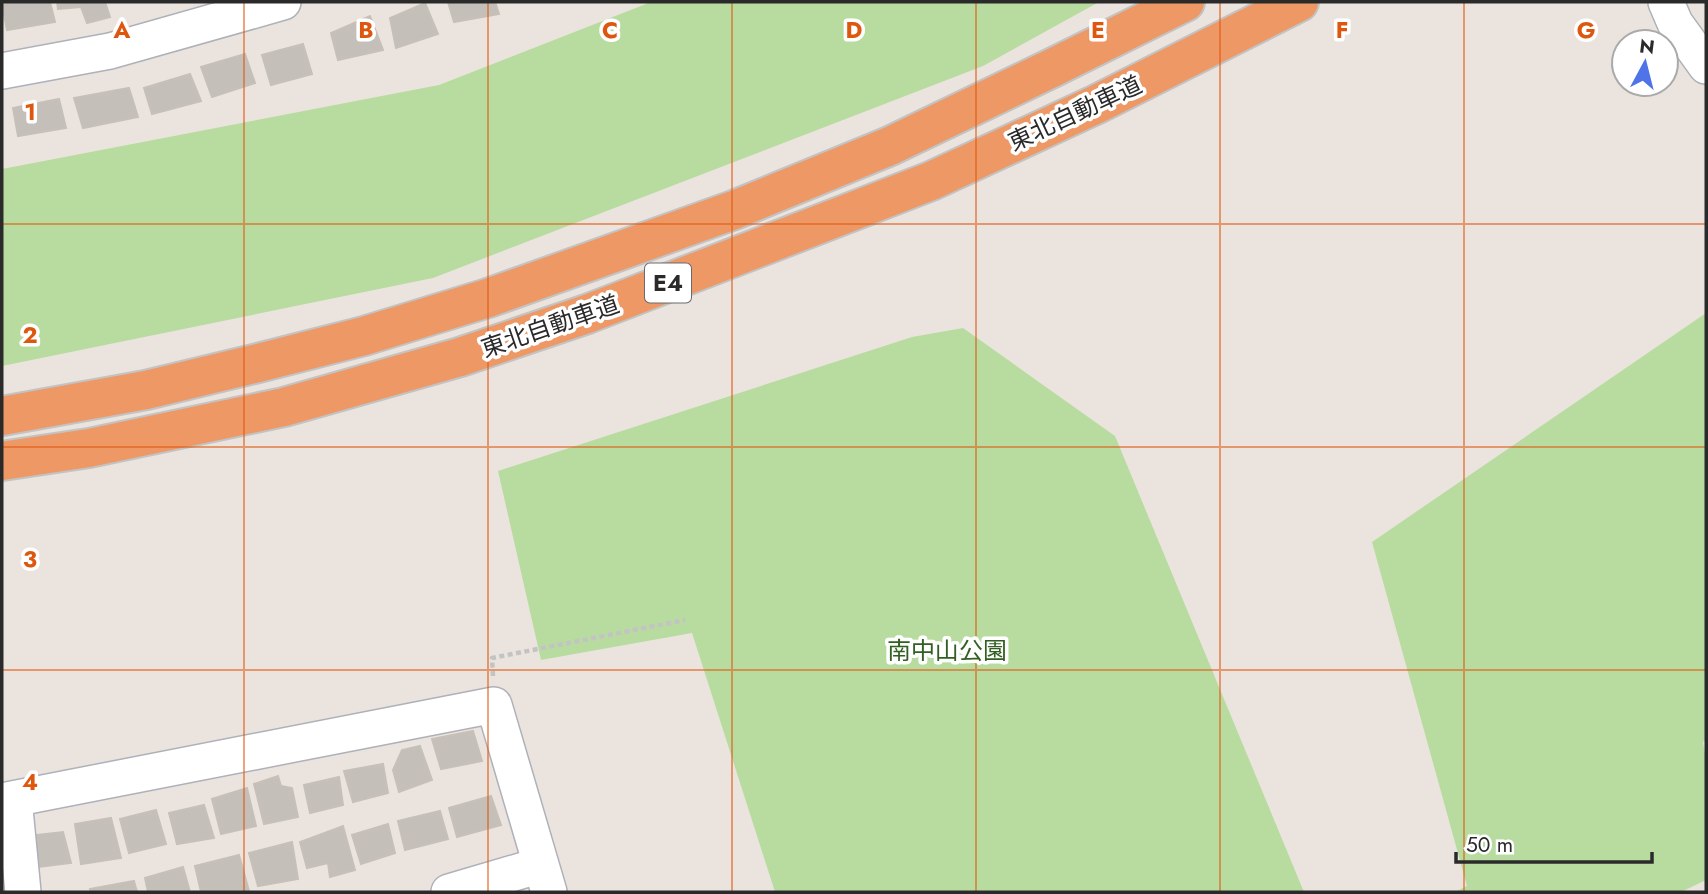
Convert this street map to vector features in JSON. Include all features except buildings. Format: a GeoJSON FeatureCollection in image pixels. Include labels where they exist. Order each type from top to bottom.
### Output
{"type":"FeatureCollection","features":[{"type":"Feature","properties":{"kind":"highway","name":"東北自動車道"},"geometry":{"type":"LineString","coordinates":[[2,416],[146,390],[240,368],[364,337],[488,298],[734,210],[890,146],[1185,2]]}},
{"type":"Feature","properties":{"kind":"highway","name":"東北自動車道"},"geometry":{"type":"LineString","coordinates":[[2,461],[89,448],[284,407],[460,357],[587,314],[931,181],[1097,104],[1299,2]]}},
{"type":"Feature","properties":{"kind":"street"},"geometry":{"type":"LineString","coordinates":[[2,71],[110,51],[283,2]]}},
{"type":"Feature","properties":{"kind":"street"},"geometry":{"type":"LineString","coordinates":[[1666,2],[1675,23],[1706,66]]}},
{"type":"Feature","properties":{"kind":"street"},"geometry":{"type":"LineString","coordinates":[[23,892],[8,800],[495,705],[545,879],[449,892]]}},
{"type":"Feature","properties":{"kind":"path"},"geometry":{"type":"LineString","coordinates":[[495,705],[492,658],[685,620]]}},
{"type":"Feature","properties":{"kind":"green space"},"geometry":{"type":"Polygon","coordinates":[[[651,2],[1099,2],[983,66],[433,278],[2,366],[2,169],[439,85],[651,2]]]}},
{"type":"Feature","properties":{"kind":"green space"},"geometry":{"type":"Polygon","coordinates":[[[1706,313],[1706,740],[1703,742],[1706,759],[1706,880],[1681,892],[1455,892],[1467,886],[1372,542],[1706,313]]]}},
{"type":"Feature","properties":{"kind":"green space","name":"南中山公園"},"geometry":{"type":"Polygon","coordinates":[[[963,328],[1115,436],[1304,892],[775,892],[692,633],[541,660],[498,471],[912,337],[963,328]]]}}]}
